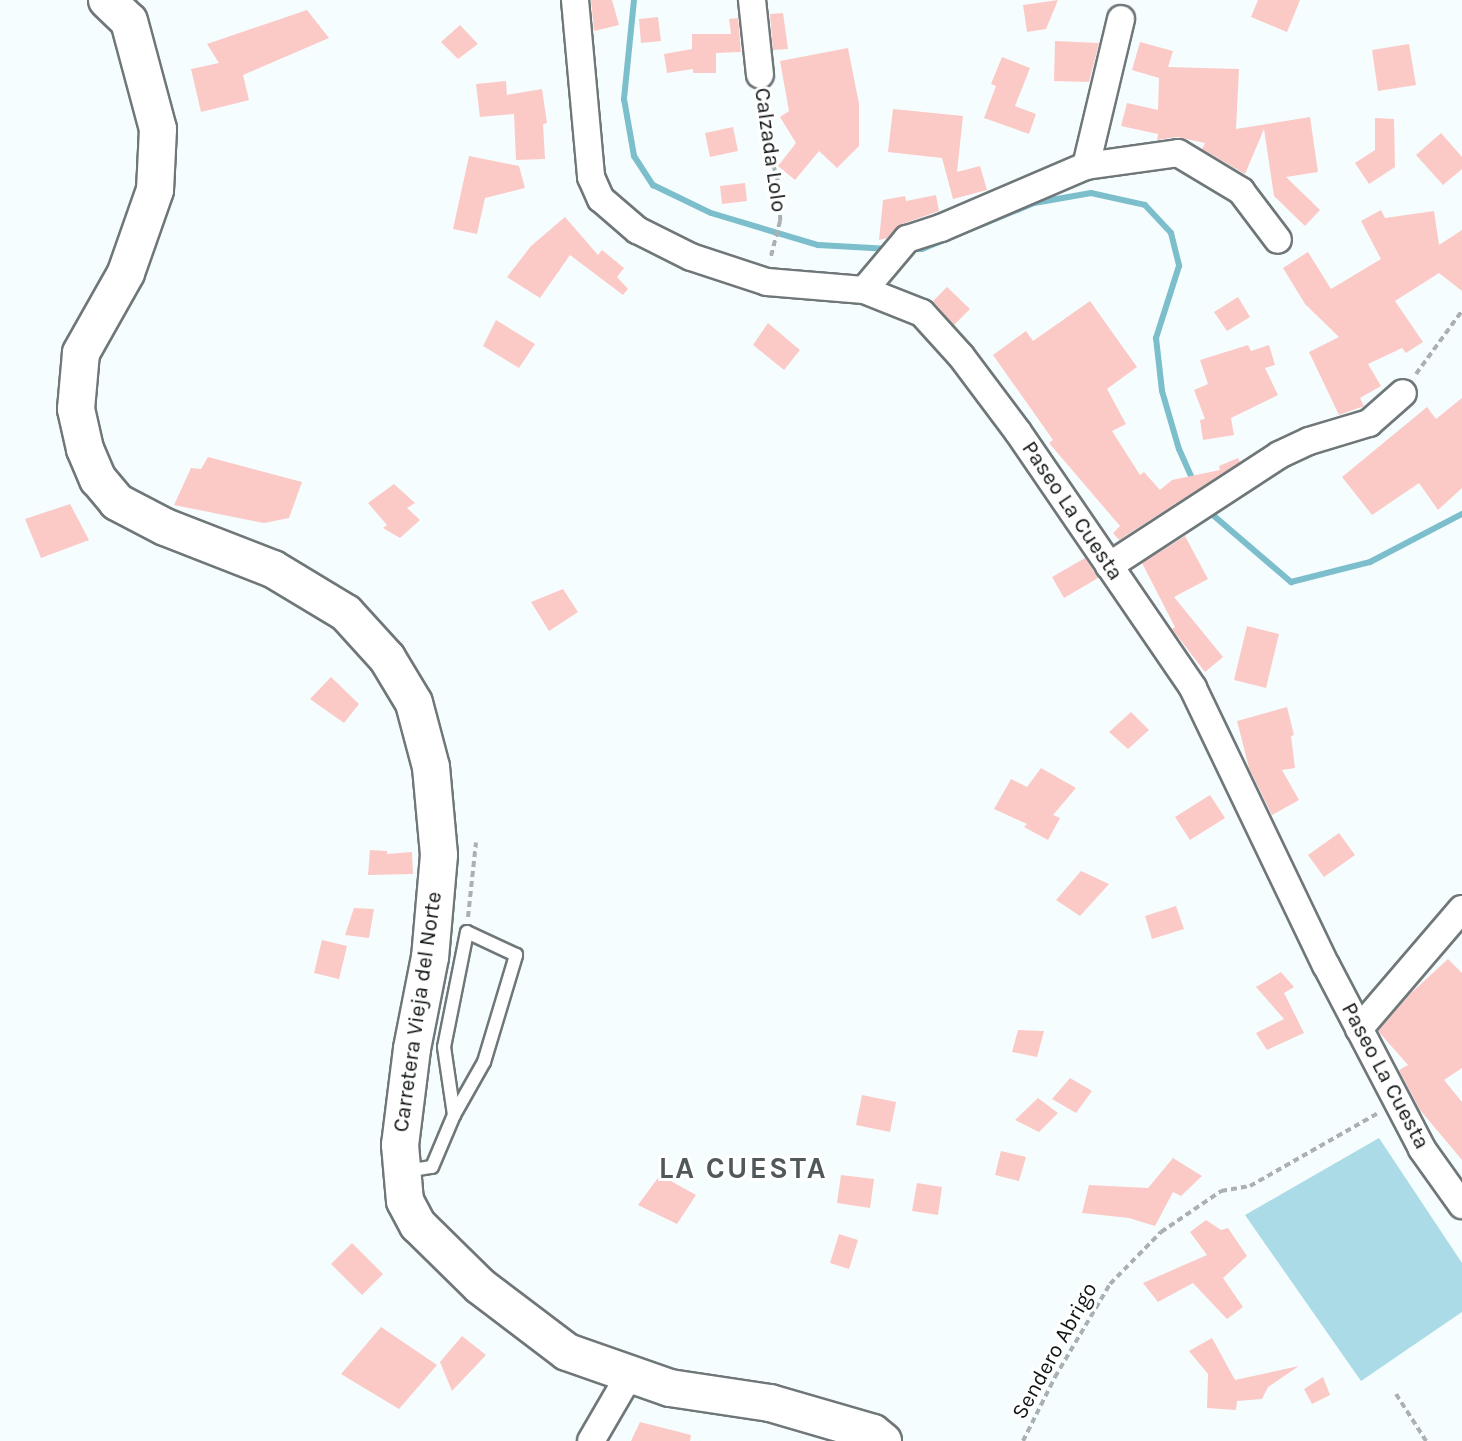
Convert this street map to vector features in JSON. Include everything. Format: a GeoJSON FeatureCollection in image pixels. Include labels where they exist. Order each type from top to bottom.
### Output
{"type":"FeatureCollection","features":[{"type":"Feature","properties":{"kind":"street","name":"Carretera Vieja del Norte"},"geometry":{"type":"LineString","coordinates":[[107,0],[129,21],[158,129],[155,190],[126,273],[81,353],[76,409],[85,449],[98,479],[117,502],[165,527],[273,569],[346,613],[387,658],[414,703],[431,767],[439,855],[430,957],[412,1049],[400,1145],[405,1201],[418,1225],[480,1286],[567,1352],[670,1388],[770,1403],[873,1433],[883,1441]]}},
{"type":"Feature","properties":{"kind":"street","name":"Paseo La Cuesta"},"geometry":{"type":"LineString","coordinates":[[575,0],[591,177],[601,199],[637,230],[691,257],[767,282],[864,290],[922,313],[961,356],[1193,688],[1359,1029],[1422,1149],[1462,1205]]}},
{"type":"Feature","properties":{"kind":"street","name":"Calzada Lolo"},"geometry":{"type":"LineString","coordinates":[[752,0],[760,75]]}},
{"type":"Feature","properties":{"kind":"street"},"geometry":{"type":"LineString","coordinates":[[1086,166],[1121,19]]}},
{"type":"Feature","properties":{"kind":"street"},"geometry":{"type":"LineString","coordinates":[[864,290],[907,239],[941,228],[1086,166],[1178,153],[1241,191],[1278,240]]}},
{"type":"Feature","properties":{"kind":"street"},"geometry":{"type":"LineString","coordinates":[[1109,566],[1279,455],[1309,441],[1369,423],[1403,393]]}},
{"type":"Feature","properties":{"kind":"street"},"geometry":{"type":"LineString","coordinates":[[1359,1029],[1462,909]]}},
{"type":"Feature","properties":{"kind":"street"},"geometry":{"type":"LineString","coordinates":[[591,1441],[630,1374]]}},
{"type":"Feature","properties":{"kind":"lane"},"geometry":{"type":"LineString","coordinates":[[402,1172],[432,1167],[454,1115],[484,1062],[516,955],[467,932],[444,1047],[454,1115]]}},
{"type":"Feature","properties":{"kind":"path","name":"Calzada Lolo"},"geometry":{"type":"LineString","coordinates":[[760,75],[760,110],[779,185],[778,228],[771,252]]}},
{"type":"Feature","properties":{"kind":"path"},"geometry":{"type":"LineString","coordinates":[[1403,393],[1462,311]]}},
{"type":"Feature","properties":{"kind":"path"},"geometry":{"type":"LineString","coordinates":[[467,932],[476,842]]}},
{"type":"Feature","properties":{"kind":"path","name":"Sendero Abrigo"},"geometry":{"type":"LineString","coordinates":[[1023,1441],[1055,1377],[1110,1284],[1161,1232],[1221,1191],[1250,1186],[1398,1101]]}},
{"type":"Feature","properties":{"kind":"path"},"geometry":{"type":"LineString","coordinates":[[1396,1394],[1426,1441]]}},
{"type":"Feature","properties":{"kind":"shaded area"},"geometry":{"type":"Polygon","coordinates":[[[1379,1138],[1462,1263],[1462,1312],[1361,1381],[1245,1215],[1379,1138]]]}},
{"type":"Feature","properties":{"kind":"building"},"geometry":{"type":"Polygon","coordinates":[[[591,0],[612,0],[619,25],[594,31],[591,0]]]}},
{"type":"Feature","properties":{"kind":"building"},"geometry":{"type":"Polygon","coordinates":[[[1058,0],[1046,29],[1027,32],[1023,5],[1058,0]]]}},
{"type":"Feature","properties":{"kind":"building"},"geometry":{"type":"Polygon","coordinates":[[[1258,0],[1300,0],[1287,32],[1251,17],[1258,0]]]}},
{"type":"Feature","properties":{"kind":"building"},"geometry":{"type":"Polygon","coordinates":[[[307,10],[329,38],[243,75],[249,100],[201,112],[191,69],[219,63],[207,44],[307,10]]]}},
{"type":"Feature","properties":{"kind":"building"},"geometry":{"type":"Polygon","coordinates":[[[783,13],[788,49],[773,50],[770,14],[783,13]]]}},
{"type":"Feature","properties":{"kind":"building"},"geometry":{"type":"Polygon","coordinates":[[[658,17],[661,41],[641,43],[639,19],[658,17]]]}},
{"type":"Feature","properties":{"kind":"building"},"geometry":{"type":"Polygon","coordinates":[[[738,18],[741,52],[716,53],[716,73],[693,73],[693,69],[667,73],[664,54],[692,49],[692,34],[731,34],[729,19],[738,18]]]}},
{"type":"Feature","properties":{"kind":"building"},"geometry":{"type":"Polygon","coordinates":[[[460,25],[478,44],[458,59],[441,42],[460,25]]]}},
{"type":"Feature","properties":{"kind":"building"},"geometry":{"type":"Polygon","coordinates":[[[1055,41],[1099,43],[1089,82],[1054,81],[1055,41]]]}},
{"type":"Feature","properties":{"kind":"building"},"geometry":{"type":"Polygon","coordinates":[[[1140,42],[1173,51],[1168,67],[1239,69],[1236,129],[1310,117],[1318,172],[1286,177],[1320,210],[1305,226],[1274,196],[1264,129],[1245,174],[1202,149],[1205,143],[1177,137],[1157,140],[1158,134],[1121,126],[1127,103],[1158,110],[1159,78],[1132,70],[1140,42]]]}},
{"type":"Feature","properties":{"kind":"building"},"geometry":{"type":"Polygon","coordinates":[[[1409,44],[1416,85],[1378,91],[1372,50],[1409,44]]]}},
{"type":"Feature","properties":{"kind":"building"},"geometry":{"type":"Polygon","coordinates":[[[848,48],[859,104],[859,146],[837,168],[819,151],[795,180],[778,166],[796,143],[780,117],[789,111],[780,61],[848,48]]]}},
{"type":"Feature","properties":{"kind":"building"},"geometry":{"type":"Polygon","coordinates":[[[1002,57],[1030,68],[1015,106],[1036,114],[1029,134],[984,118],[996,86],[991,84],[1002,57]]]}},
{"type":"Feature","properties":{"kind":"building"},"geometry":{"type":"Polygon","coordinates":[[[506,81],[507,95],[542,89],[547,123],[543,124],[545,159],[516,160],[514,114],[480,117],[476,84],[506,81]]]}},
{"type":"Feature","properties":{"kind":"building"},"geometry":{"type":"Polygon","coordinates":[[[893,109],[963,116],[957,172],[980,166],[987,190],[953,199],[942,158],[888,152],[893,109]]]}},
{"type":"Feature","properties":{"kind":"building"},"geometry":{"type":"Polygon","coordinates":[[[1375,118],[1394,119],[1395,167],[1369,184],[1355,163],[1375,150],[1375,118]]]}},
{"type":"Feature","properties":{"kind":"building"},"geometry":{"type":"Polygon","coordinates":[[[733,127],[738,151],[710,157],[705,133],[733,127]]]}},
{"type":"Feature","properties":{"kind":"building"},"geometry":{"type":"Polygon","coordinates":[[[1441,133],[1462,157],[1462,169],[1443,185],[1416,155],[1441,133]]]}},
{"type":"Feature","properties":{"kind":"building"},"geometry":{"type":"Polygon","coordinates":[[[469,156],[519,166],[525,188],[485,198],[477,234],[453,229],[469,156]]]}},
{"type":"Feature","properties":{"kind":"building"},"geometry":{"type":"Polygon","coordinates":[[[745,183],[747,201],[722,204],[720,186],[745,183]]]}},
{"type":"Feature","properties":{"kind":"building"},"geometry":{"type":"Polygon","coordinates":[[[936,195],[939,211],[902,224],[887,238],[879,240],[883,200],[905,196],[906,201],[936,195]]]}},
{"type":"Feature","properties":{"kind":"building"},"geometry":{"type":"Polygon","coordinates":[[[1381,210],[1385,218],[1434,211],[1439,245],[1462,230],[1462,291],[1439,273],[1395,301],[1423,342],[1406,353],[1402,348],[1368,364],[1381,386],[1360,398],[1364,406],[1339,415],[1309,352],[1339,337],[1305,304],[1283,268],[1308,252],[1331,289],[1381,259],[1361,221],[1381,210]]]}},
{"type":"Feature","properties":{"kind":"building"},"geometry":{"type":"Polygon","coordinates":[[[565,217],[598,255],[602,250],[624,268],[617,277],[628,289],[623,295],[570,255],[540,298],[507,277],[531,246],[565,217]]]}},
{"type":"Feature","properties":{"kind":"building"},"geometry":{"type":"Polygon","coordinates":[[[947,287],[970,309],[954,325],[933,301],[947,287]]]}},
{"type":"Feature","properties":{"kind":"building"},"geometry":{"type":"Polygon","coordinates":[[[1238,297],[1250,317],[1227,331],[1214,312],[1238,297]]]}},
{"type":"Feature","properties":{"kind":"building"},"geometry":{"type":"Polygon","coordinates":[[[1090,301],[1137,367],[1107,389],[1126,424],[1112,431],[1140,475],[1144,472],[1160,490],[1172,480],[1220,470],[1219,466],[1238,458],[1240,462],[1119,540],[1113,533],[1120,526],[1049,443],[1053,440],[993,355],[1026,331],[1033,341],[1090,301]]]}},
{"type":"Feature","properties":{"kind":"building"},"geometry":{"type":"Polygon","coordinates":[[[496,320],[535,344],[519,368],[483,346],[496,320]]]}},
{"type":"Feature","properties":{"kind":"building"},"geometry":{"type":"Polygon","coordinates":[[[768,323],[800,350],[784,370],[753,345],[768,323]]]}},
{"type":"Feature","properties":{"kind":"building"},"geometry":{"type":"Polygon","coordinates":[[[1248,345],[1251,351],[1269,345],[1275,365],[1265,368],[1278,395],[1231,418],[1234,435],[1203,440],[1200,420],[1205,419],[1194,390],[1208,384],[1200,360],[1248,345]]]}},
{"type":"Feature","properties":{"kind":"building"},"geometry":{"type":"Polygon","coordinates":[[[1462,398],[1462,488],[1438,510],[1419,483],[1372,515],[1342,477],[1427,407],[1436,419],[1462,398]]]}},
{"type":"Feature","properties":{"kind":"building"},"geometry":{"type":"Polygon","coordinates":[[[208,457],[302,482],[289,518],[264,523],[174,505],[191,468],[201,469],[208,457]]]}},
{"type":"Feature","properties":{"kind":"building"},"geometry":{"type":"Polygon","coordinates":[[[394,484],[415,503],[407,508],[420,520],[400,538],[383,528],[387,525],[368,503],[394,484]]]}},
{"type":"Feature","properties":{"kind":"building"},"geometry":{"type":"Polygon","coordinates":[[[70,504],[89,540],[41,558],[25,519],[70,504]]]}},
{"type":"Feature","properties":{"kind":"building"},"geometry":{"type":"Polygon","coordinates":[[[1185,536],[1208,579],[1174,597],[1223,657],[1205,672],[1172,629],[1175,627],[1142,563],[1185,536]]]}},
{"type":"Feature","properties":{"kind":"building"},"geometry":{"type":"Polygon","coordinates":[[[1085,558],[1098,578],[1064,598],[1052,577],[1085,558]]]}},
{"type":"Feature","properties":{"kind":"building"},"geometry":{"type":"Polygon","coordinates":[[[563,589],[578,612],[549,631],[531,602],[563,589]]]}},
{"type":"Feature","properties":{"kind":"building"},"geometry":{"type":"Polygon","coordinates":[[[1247,626],[1279,634],[1266,688],[1234,680],[1247,626]]]}},
{"type":"Feature","properties":{"kind":"building"},"geometry":{"type":"Polygon","coordinates":[[[331,677],[359,704],[344,723],[310,699],[331,677]]]}},
{"type":"Feature","properties":{"kind":"building"},"geometry":{"type":"Polygon","coordinates":[[[1287,707],[1294,735],[1291,736],[1295,768],[1282,770],[1299,800],[1272,815],[1249,768],[1237,721],[1287,707]]]}},
{"type":"Feature","properties":{"kind":"building"},"geometry":{"type":"Polygon","coordinates":[[[1131,712],[1149,730],[1128,749],[1109,732],[1131,712]]]}},
{"type":"Feature","properties":{"kind":"building"},"geometry":{"type":"Polygon","coordinates":[[[1041,768],[1076,788],[1053,815],[1060,818],[1048,840],[1024,827],[1027,824],[994,809],[1011,779],[1027,787],[1041,768]]]}},
{"type":"Feature","properties":{"kind":"building"},"geometry":{"type":"Polygon","coordinates":[[[1210,795],[1225,818],[1190,840],[1175,817],[1210,795]]]}},
{"type":"Feature","properties":{"kind":"building"},"geometry":{"type":"Polygon","coordinates":[[[1339,833],[1355,855],[1324,877],[1308,855],[1339,833]]]}},
{"type":"Feature","properties":{"kind":"building"},"geometry":{"type":"Polygon","coordinates":[[[370,850],[387,851],[387,854],[412,852],[413,874],[368,875],[370,850]]]}},
{"type":"Feature","properties":{"kind":"building"},"geometry":{"type":"Polygon","coordinates":[[[1081,871],[1109,884],[1080,916],[1056,900],[1081,871]]]}},
{"type":"Feature","properties":{"kind":"building"},"geometry":{"type":"Polygon","coordinates":[[[1176,906],[1184,929],[1152,939],[1145,916],[1176,906]]]}},
{"type":"Feature","properties":{"kind":"building"},"geometry":{"type":"Polygon","coordinates":[[[354,908],[374,909],[369,938],[345,935],[354,908]]]}},
{"type":"Feature","properties":{"kind":"building"},"geometry":{"type":"Polygon","coordinates":[[[322,940],[347,946],[339,979],[314,973],[322,940]]]}},
{"type":"Feature","properties":{"kind":"building"},"geometry":{"type":"Polygon","coordinates":[[[1448,959],[1462,973],[1462,1068],[1444,1080],[1462,1102],[1462,1160],[1420,1110],[1399,1070],[1408,1065],[1378,1031],[1410,994],[1448,959]]]}},
{"type":"Feature","properties":{"kind":"building"},"geometry":{"type":"Polygon","coordinates":[[[1281,972],[1294,987],[1284,993],[1304,1033],[1267,1050],[1256,1033],[1284,1019],[1256,987],[1281,972]]]}},
{"type":"Feature","properties":{"kind":"building"},"geometry":{"type":"Polygon","coordinates":[[[1018,1030],[1044,1031],[1037,1057],[1012,1052],[1018,1030]]]}},
{"type":"Feature","properties":{"kind":"building"},"geometry":{"type":"Polygon","coordinates":[[[1070,1078],[1092,1091],[1076,1113],[1052,1099],[1070,1078]]]}},
{"type":"Feature","properties":{"kind":"building"},"geometry":{"type":"Polygon","coordinates":[[[862,1095],[896,1102],[890,1132],[856,1125],[862,1095]]]}},
{"type":"Feature","properties":{"kind":"building"},"geometry":{"type":"Polygon","coordinates":[[[1038,1098],[1058,1113],[1039,1132],[1015,1120],[1038,1098]]]}},
{"type":"Feature","properties":{"kind":"building"},"geometry":{"type":"Polygon","coordinates":[[[1001,1151],[1026,1157],[1019,1181],[995,1175],[1001,1151]]]}},
{"type":"Feature","properties":{"kind":"building"},"geometry":{"type":"Polygon","coordinates":[[[1173,1158],[1202,1176],[1181,1196],[1173,1192],[1155,1226],[1129,1218],[1082,1213],[1089,1185],[1148,1188],[1173,1158]]]}},
{"type":"Feature","properties":{"kind":"building"},"geometry":{"type":"Polygon","coordinates":[[[660,1175],[696,1195],[677,1224],[638,1205],[660,1175]]]}},
{"type":"Feature","properties":{"kind":"building"},"geometry":{"type":"Polygon","coordinates":[[[841,1175],[874,1179],[870,1208],[837,1203],[841,1175]]]}},
{"type":"Feature","properties":{"kind":"building"},"geometry":{"type":"Polygon","coordinates":[[[917,1183],[942,1187],[938,1215],[912,1211],[917,1183]]]}},
{"type":"Feature","properties":{"kind":"building"},"geometry":{"type":"Polygon","coordinates":[[[1206,1220],[1221,1230],[1228,1228],[1247,1256],[1223,1278],[1243,1307],[1227,1319],[1193,1283],[1158,1302],[1143,1283],[1207,1255],[1190,1232],[1206,1220]]]}},
{"type":"Feature","properties":{"kind":"building"},"geometry":{"type":"Polygon","coordinates":[[[839,1234],[858,1240],[849,1269],[830,1263],[839,1234]]]}},
{"type":"Feature","properties":{"kind":"building"},"geometry":{"type":"Polygon","coordinates":[[[352,1243],[383,1274],[362,1295],[331,1264],[352,1243]]]}},
{"type":"Feature","properties":{"kind":"building"},"geometry":{"type":"Polygon","coordinates":[[[381,1327],[437,1365],[399,1409],[341,1374],[381,1327]]]}},
{"type":"Feature","properties":{"kind":"building"},"geometry":{"type":"Polygon","coordinates":[[[462,1336],[486,1355],[452,1391],[440,1362],[462,1336]]]}},
{"type":"Feature","properties":{"kind":"building"},"geometry":{"type":"Polygon","coordinates":[[[1212,1338],[1235,1380],[1299,1366],[1268,1387],[1262,1399],[1237,1401],[1236,1410],[1207,1408],[1208,1374],[1189,1351],[1212,1338]]]}},
{"type":"Feature","properties":{"kind":"building"},"geometry":{"type":"Polygon","coordinates":[[[1323,1377],[1330,1395],[1312,1404],[1304,1389],[1323,1377]]]}},
{"type":"Feature","properties":{"kind":"building"},"geometry":{"type":"Polygon","coordinates":[[[640,1422],[691,1435],[690,1441],[631,1441],[640,1422]]]}},
{"type":"Feature","properties":{"kind":"waterway"},"geometry":{"type":"LineString","coordinates":[[634,0],[624,99],[634,156],[653,185],[711,213],[818,245],[890,249]]}},
{"type":"Feature","properties":{"kind":"waterway"},"geometry":{"type":"LineString","coordinates":[[914,249],[922,249],[1034,203],[1091,193],[1145,205],[1171,233],[1179,266],[1156,338],[1162,391],[1179,449],[1194,482]]}},
{"type":"Feature","properties":{"kind":"waterway"},"geometry":{"type":"LineString","coordinates":[[1207,510],[1291,582],[1370,562],[1462,514]]}},
{"type":"Feature","properties":{"kind":"district","name":"LA CUESTA"},"geometry":{"type":"Point","coordinates":[743,1168]}}]}
